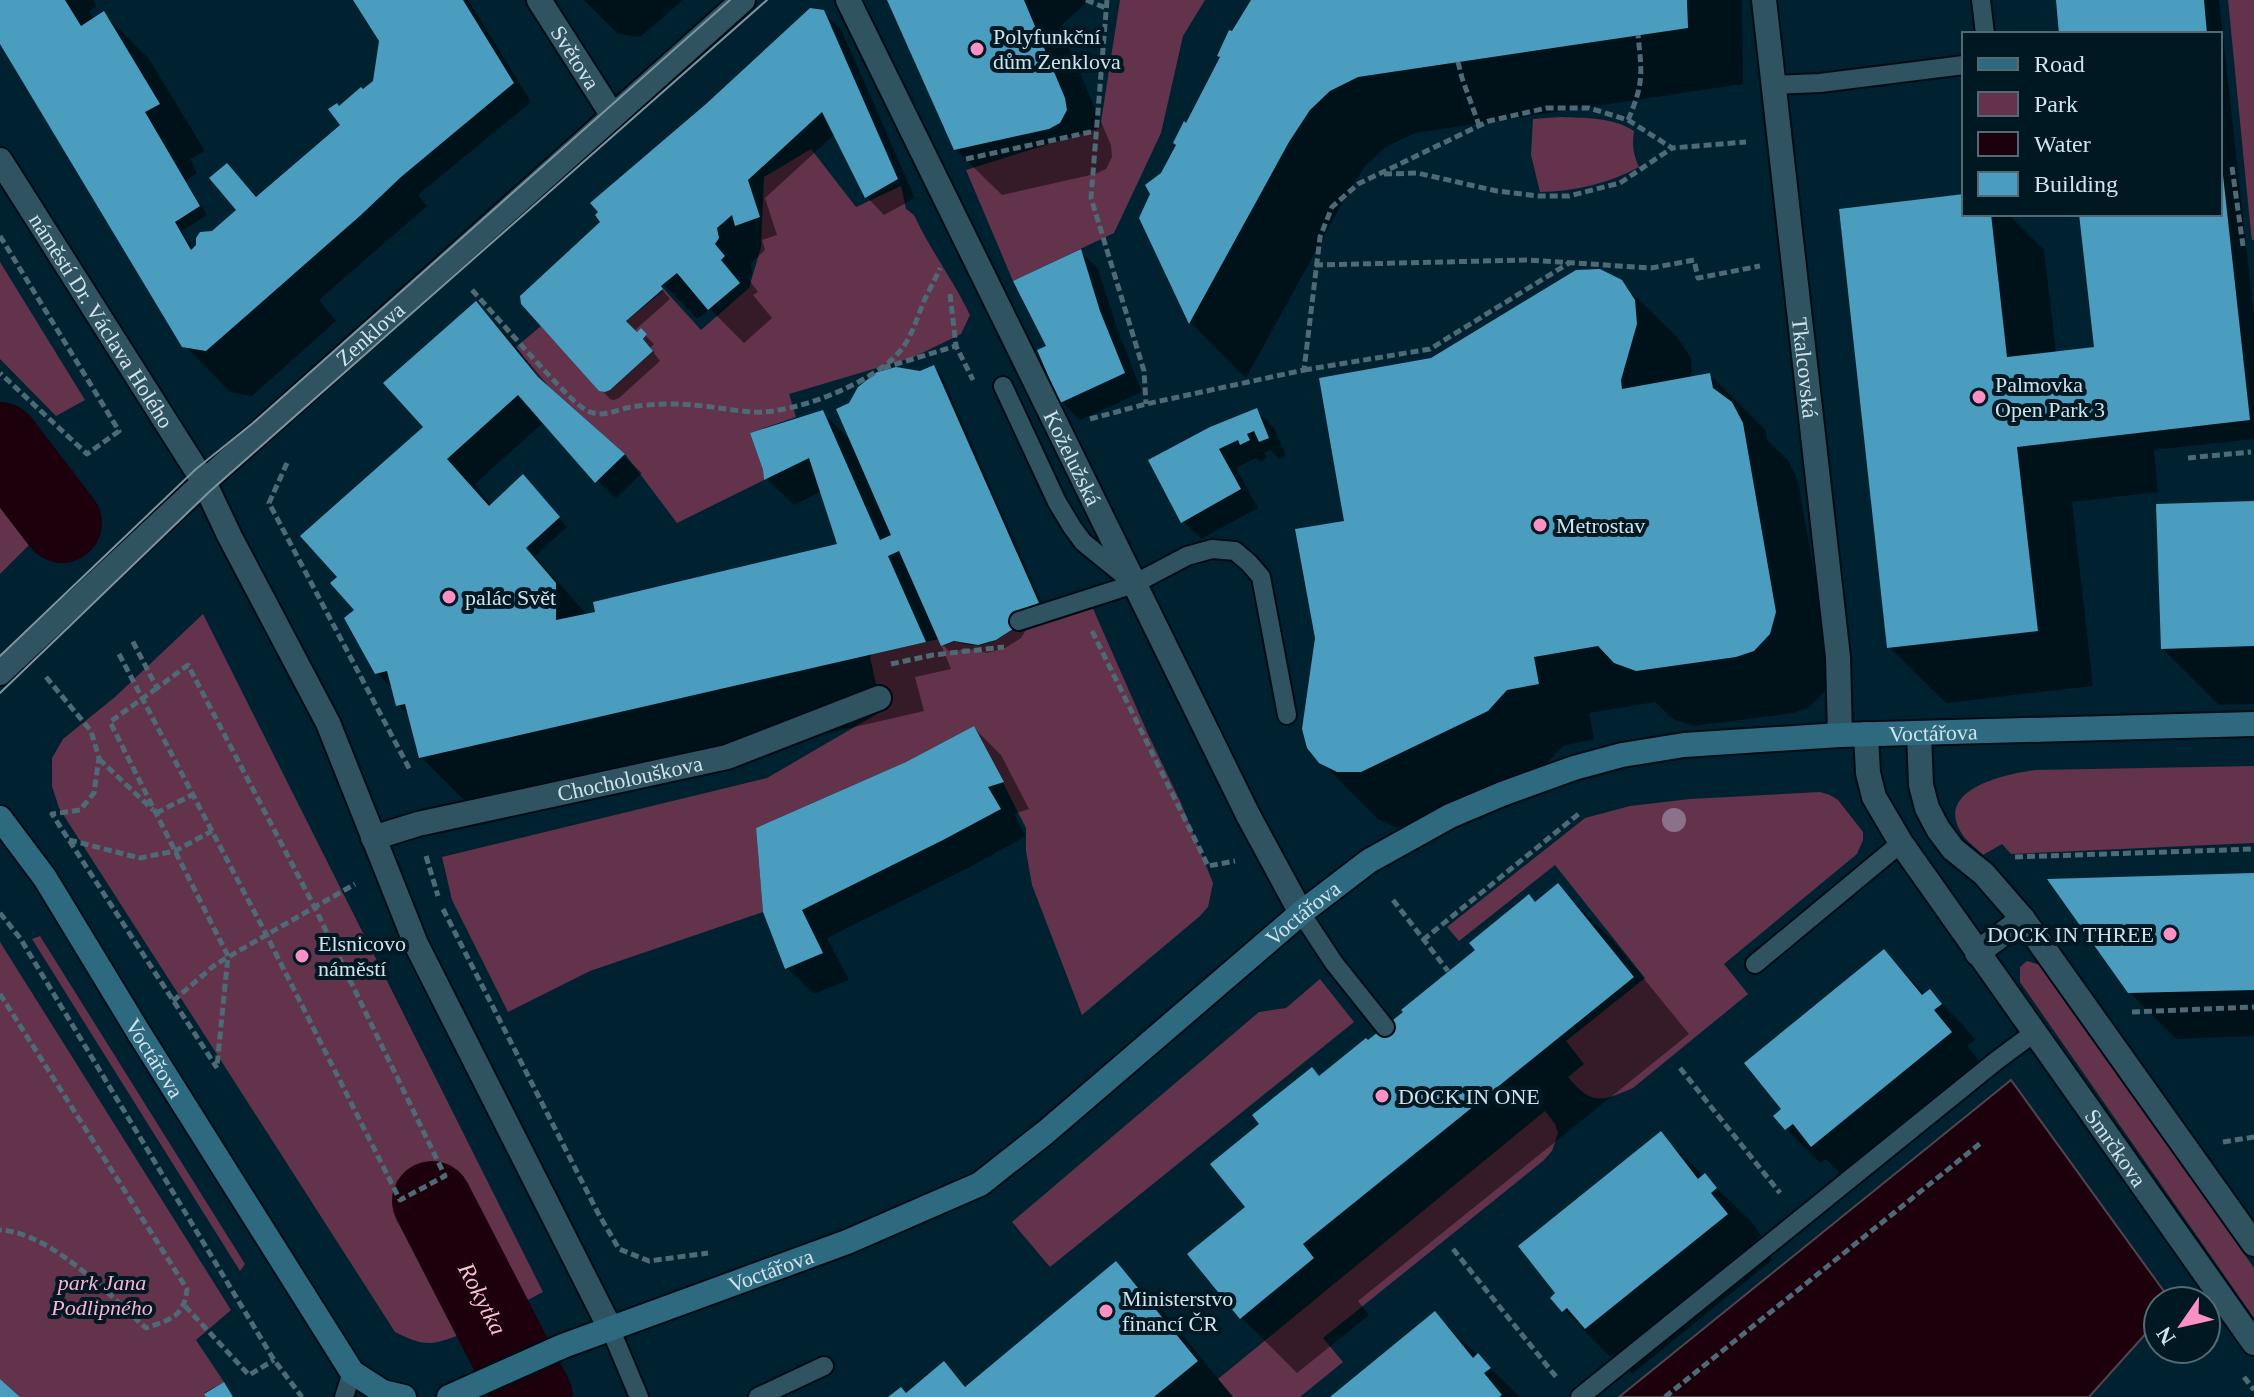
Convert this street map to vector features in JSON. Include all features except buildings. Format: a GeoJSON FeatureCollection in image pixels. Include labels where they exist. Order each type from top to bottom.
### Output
{"type":"FeatureCollection","features":[{"type":"Feature","properties":{"kind":"main road","name":"Voctářova"},"geometry":{"type":"LineString","coordinates":[[458,1394],[563,1346],[833,1247],[980,1184],[1046,1132],[1301,913],[1369,861],[1450,816],[1502,794],[1574,768],[1622,755],[1684,745],[1866,734],[2254,724]]}},
{"type":"Feature","properties":{"kind":"main road","name":"Voctářova"},"geometry":{"type":"LineString","coordinates":[[0,818],[45,878],[352,1372],[383,1392],[404,1397]]}},
{"type":"Feature","properties":{"kind":"street","name":"Světova"},"geometry":{"type":"LineString","coordinates":[[539,0],[613,116]]}},
{"type":"Feature","properties":{"kind":"street","name":"Zenklova"},"geometry":{"type":"LineString","coordinates":[[0,673],[204,482],[743,0]]}},
{"type":"Feature","properties":{"kind":"street","name":"Koželužská"},"geometry":{"type":"LineString","coordinates":[[848,0],[1264,848],[1301,913]]}},
{"type":"Feature","properties":{"kind":"street","name":"Tkalcovská"},"geometry":{"type":"LineString","coordinates":[[1764,0],[1838,657],[1840,735]]}},
{"type":"Feature","properties":{"kind":"street","name":"náměstí Dr. Václava Holého"},"geometry":{"type":"LineString","coordinates":[[0,160],[204,482]]}},
{"type":"Feature","properties":{"kind":"street"},"geometry":{"type":"LineString","coordinates":[[204,482],[328,723],[416,944],[610,1328]]}},
{"type":"Feature","properties":{"kind":"street","name":"Chocholouškova"},"geometry":{"type":"LineString","coordinates":[[373,838],[456,815],[727,757],[879,698]]}},
{"type":"Feature","properties":{"kind":"street"},"geometry":{"type":"LineString","coordinates":[[1919,733],[1921,785],[1933,819],[1953,849],[1984,874],[2023,919],[2254,1244]]}},
{"type":"Feature","properties":{"kind":"street","name":"Smrčkova"},"geometry":{"type":"LineString","coordinates":[[1866,734],[1868,773],[1874,797],[1901,843],[2254,1343]]}},
{"type":"Feature","properties":{"kind":"street"},"geometry":{"type":"LineString","coordinates":[[1977,953],[2023,919]]}},
{"type":"Feature","properties":{"kind":"lane"},"geometry":{"type":"LineString","coordinates":[[1981,0],[1985,32]]}},
{"type":"Feature","properties":{"kind":"lane"},"geometry":{"type":"LineString","coordinates":[[1773,85],[1820,83],[1962,65]]}},
{"type":"Feature","properties":{"kind":"lane"},"geometry":{"type":"LineString","coordinates":[[1003,386],[1057,502],[1072,527],[1083,542],[1134,584]]}},
{"type":"Feature","properties":{"kind":"lane"},"geometry":{"type":"LineString","coordinates":[[1019,621],[1134,584],[1187,556],[1212,549],[1235,551],[1261,577],[1287,715]]}},
{"type":"Feature","properties":{"kind":"lane"},"geometry":{"type":"LineString","coordinates":[[1755,964],[1901,843]]}},
{"type":"Feature","properties":{"kind":"lane"},"geometry":{"type":"LineString","coordinates":[[1301,913],[1334,963],[1385,1027]]}},
{"type":"Feature","properties":{"kind":"lane"},"geometry":{"type":"LineString","coordinates":[[1572,1392],[2035,1032]]}},
{"type":"Feature","properties":{"kind":"lane"},"geometry":{"type":"LineString","coordinates":[[610,1328],[639,1397]]}},
{"type":"Feature","properties":{"kind":"lane"},"geometry":{"type":"LineString","coordinates":[[758,1397],[824,1366]]}},
{"type":"Feature","properties":{"kind":"lane"},"geometry":{"type":"LineString","coordinates":[[344,1397],[352,1372]]}},
{"type":"Feature","properties":{"kind":"path"},"geometry":{"type":"LineString","coordinates":[[1086,0],[1106,8]]}},
{"type":"Feature","properties":{"kind":"path"},"geometry":{"type":"LineString","coordinates":[[1107,0],[1091,198],[1144,371],[1146,404]]}},
{"type":"Feature","properties":{"kind":"path"},"geometry":{"type":"LineString","coordinates":[[1628,120],[1642,77],[1638,35]]}},
{"type":"Feature","properties":{"kind":"path"},"geometry":{"type":"LineString","coordinates":[[1458,62],[1479,125]]}},
{"type":"Feature","properties":{"kind":"path"},"geometry":{"type":"LineString","coordinates":[[1304,370],[1320,237],[1332,207],[1358,184],[1479,125],[1547,108],[1589,108],[1628,120],[1672,148]]}},
{"type":"Feature","properties":{"kind":"path"},"geometry":{"type":"LineString","coordinates":[[930,167],[1095,131]]}},
{"type":"Feature","properties":{"kind":"path"},"geometry":{"type":"LineString","coordinates":[[1380,174],[1417,173],[1497,191],[1569,196],[1620,183],[1672,148],[1747,142]]}},
{"type":"Feature","properties":{"kind":"path"},"geometry":{"type":"LineString","coordinates":[[2232,167],[2243,246]]}},
{"type":"Feature","properties":{"kind":"path"},"geometry":{"type":"LineString","coordinates":[[0,236],[119,431],[87,454],[0,373]]}},
{"type":"Feature","properties":{"kind":"path"},"geometry":{"type":"LineString","coordinates":[[879,369],[901,350],[946,255],[963,236]]}},
{"type":"Feature","properties":{"kind":"path"},"geometry":{"type":"LineString","coordinates":[[1315,265],[1528,260],[1651,268],[1694,260],[1698,278],[1763,265]]}},
{"type":"Feature","properties":{"kind":"path"},"geometry":{"type":"LineString","coordinates":[[1058,428],[1146,404],[1304,370],[1430,349],[1569,263]]}},
{"type":"Feature","properties":{"kind":"path"},"geometry":{"type":"LineString","coordinates":[[469,286],[574,400],[589,412],[604,414],[626,408],[670,404],[712,405],[754,412],[781,410],[829,396],[879,369],[956,346]]}},
{"type":"Feature","properties":{"kind":"path"},"geometry":{"type":"LineString","coordinates":[[2188,458],[2251,452]]}},
{"type":"Feature","properties":{"kind":"path"},"geometry":{"type":"LineString","coordinates":[[287,463],[269,503],[410,770]]}},
{"type":"Feature","properties":{"kind":"path"},"geometry":{"type":"LineString","coordinates":[[1091,628],[1208,866],[1244,859]]}},
{"type":"Feature","properties":{"kind":"path"},"geometry":{"type":"LineString","coordinates":[[132,640],[157,688]]}},
{"type":"Feature","properties":{"kind":"path"},"geometry":{"type":"LineString","coordinates":[[65,700],[91,731],[99,758],[94,793],[80,810],[52,814],[217,1068],[228,956],[110,722],[143,700],[188,665],[314,906],[445,1176],[400,1200],[266,934],[192,795],[143,700],[119,654]]}},
{"type":"Feature","properties":{"kind":"path"},"geometry":{"type":"LineString","coordinates":[[889,664],[933,655]]}},
{"type":"Feature","properties":{"kind":"path"},"geometry":{"type":"LineString","coordinates":[[99,758],[156,813]]}},
{"type":"Feature","properties":{"kind":"path"},"geometry":{"type":"LineString","coordinates":[[156,813],[192,795]]}},
{"type":"Feature","properties":{"kind":"path"},"geometry":{"type":"LineString","coordinates":[[1423,940],[1581,812]]}},
{"type":"Feature","properties":{"kind":"path"},"geometry":{"type":"LineString","coordinates":[[69,840],[140,858],[175,851],[212,831]]}},
{"type":"Feature","properties":{"kind":"path"},"geometry":{"type":"LineString","coordinates":[[2008,858],[2254,849]]}},
{"type":"Feature","properties":{"kind":"path"},"geometry":{"type":"LineString","coordinates":[[425,854],[441,905],[619,1249],[649,1261],[709,1252]]}},
{"type":"Feature","properties":{"kind":"path"},"geometry":{"type":"LineString","coordinates":[[173,1001],[228,956],[355,884]]}},
{"type":"Feature","properties":{"kind":"path"},"geometry":{"type":"LineString","coordinates":[[1393,900],[1448,971]]}},
{"type":"Feature","properties":{"kind":"path"},"geometry":{"type":"LineString","coordinates":[[0,913],[20,938],[274,1360],[302,1397]]}},
{"type":"Feature","properties":{"kind":"path"},"geometry":{"type":"LineString","coordinates":[[0,994],[187,1289],[185,1306],[172,1319],[146,1328],[68,1258],[15,1231],[0,1230]]}},
{"type":"Feature","properties":{"kind":"path"},"geometry":{"type":"LineString","coordinates":[[2133,1011],[2254,1007]]}},
{"type":"Feature","properties":{"kind":"path"},"geometry":{"type":"LineString","coordinates":[[1680,1068],[1781,1195]]}},
{"type":"Feature","properties":{"kind":"path"},"geometry":{"type":"LineString","coordinates":[[1665,1397],[1982,1142]]}},
{"type":"Feature","properties":{"kind":"path"},"geometry":{"type":"LineString","coordinates":[[1453,1249],[1572,1392]]}},
{"type":"Feature","properties":{"kind":"path"},"geometry":{"type":"LineString","coordinates":[[185,1306],[249,1375],[274,1360]]}},
{"type":"Feature","properties":{"kind":"green space"},"geometry":{"type":"Polygon","coordinates":[[[1120,0],[1205,0],[1183,36],[1161,133],[1114,233],[1013,281],[966,170],[1100,128],[1120,0]]]}},
{"type":"Feature","properties":{"kind":"green space"},"geometry":{"type":"Polygon","coordinates":[[[2228,0],[2254,0],[2254,240],[2251,233],[2228,0]]]}},
{"type":"Feature","properties":{"kind":"green space"},"geometry":{"type":"Polygon","coordinates":[[[1560,117],[1608,121],[1634,131],[1635,158],[1639,167],[1591,186],[1540,192],[1531,155],[1533,119],[1560,117]]]}},
{"type":"Feature","properties":{"kind":"green space"},"geometry":{"type":"Polygon","coordinates":[[[811,149],[856,207],[901,186],[906,209],[914,215],[970,315],[961,334],[914,357],[789,394],[796,417],[750,433],[764,480],[677,523],[625,454],[538,377],[516,347],[541,326],[599,390],[605,392],[652,352],[655,353],[643,339],[647,334],[641,328],[637,332],[626,321],[663,291],[661,286],[701,330],[749,288],[761,247],[764,177],[811,149]]]}},
{"type":"Feature","properties":{"kind":"green space"},"geometry":{"type":"Polygon","coordinates":[[[0,262],[85,400],[56,416],[0,359],[0,262]]]}},
{"type":"Feature","properties":{"kind":"green space"},"geometry":{"type":"Polygon","coordinates":[[[0,504],[32,542],[0,574],[0,504]]]}},
{"type":"Feature","properties":{"kind":"green space"},"geometry":{"type":"Polygon","coordinates":[[[1091,604],[1181,803],[1213,883],[1208,907],[1200,916],[1082,1015],[1032,885],[1026,851],[1026,828],[974,726],[906,762],[756,828],[763,912],[590,971],[508,1012],[452,900],[442,857],[767,778],[882,711],[870,657],[872,654],[939,639],[942,646],[955,642],[987,644],[1005,635],[1019,621],[1091,604]]]}},
{"type":"Feature","properties":{"kind":"green space"},"geometry":{"type":"Polygon","coordinates":[[[203,614],[543,1292],[487,1322],[442,1341],[425,1343],[395,1332],[59,808],[52,786],[52,758],[63,739],[115,697],[203,614]]]}},
{"type":"Feature","properties":{"kind":"green space"},"geometry":{"type":"Polygon","coordinates":[[[2254,766],[2254,843],[2011,854],[2002,844],[1983,855],[1964,837],[1956,821],[1956,807],[1963,796],[1975,787],[2022,772],[2254,766]]]}},
{"type":"Feature","properties":{"kind":"green space"},"geometry":{"type":"Polygon","coordinates":[[[1820,792],[1838,800],[1863,832],[1857,854],[1724,964],[1748,994],[1633,1088],[1613,1096],[1590,1096],[1568,1077],[1584,1064],[1566,1041],[1645,978],[1555,865],[1459,941],[1447,927],[1585,818],[1630,806],[1690,799],[1820,792]]]}},
{"type":"Feature","properties":{"kind":"green space"},"geometry":{"type":"Polygon","coordinates":[[[40,936],[245,1264],[240,1271],[32,939],[40,936]]]}},
{"type":"Feature","properties":{"kind":"green space","name":"park Jana Podlipného"},"geometry":{"type":"Polygon","coordinates":[[[0,942],[231,1310],[196,1340],[224,1382],[204,1393],[206,1397],[20,1397],[0,1379],[0,942]]]}},
{"type":"Feature","properties":{"kind":"green space"},"geometry":{"type":"Polygon","coordinates":[[[2027,961],[2041,965],[2254,1268],[2254,1318],[2020,982],[2020,967],[2027,961]]]}},
{"type":"Feature","properties":{"kind":"green space"},"geometry":{"type":"Polygon","coordinates":[[[1320,979],[1354,1022],[1050,1267],[1012,1222],[1259,1012],[1286,1008],[1320,979]]]}},
{"type":"Feature","properties":{"kind":"green space"},"geometry":{"type":"Polygon","coordinates":[[[1545,1111],[1558,1133],[1552,1151],[1543,1161],[1323,1338],[1343,1362],[1300,1397],[1233,1397],[1218,1379],[1545,1111]]]}},
{"type":"Feature","properties":{"kind":"water"},"geometry":{"type":"Polygon","coordinates":[[[2011,1080],[2159,1285],[2142,1285],[2142,1338],[2089,1397],[1619,1397],[2011,1080]]]}},
{"type":"Feature","properties":{"kind":"waterway","name":"Rokytka"},"geometry":{"type":"LineString","coordinates":[[0,442],[62,523]]}},
{"type":"Feature","properties":{"kind":"waterway","name":"Rokytka"},"geometry":{"type":"LineString","coordinates":[[432,1201],[533,1397]]}},
{"type":"Feature","properties":{"kind":"tram line"},"geometry":{"type":"LineString","coordinates":[[0,656],[196,469],[253,423],[730,0]]}},
{"type":"Feature","properties":{"kind":"tram line"},"geometry":{"type":"LineString","coordinates":[[0,693],[209,492],[767,0]]}},
{"type":"Feature","properties":{"kind":"place","name":"Polyfunkční dům Zenklova"},"geometry":{"type":"Point","coordinates":[977,49]}},
{"type":"Feature","properties":{"kind":"place","name":"Palmovka Open Park 3"},"geometry":{"type":"Point","coordinates":[1979,397]}},
{"type":"Feature","properties":{"kind":"place","name":"Metrostav"},"geometry":{"type":"Point","coordinates":[1540,525]}},
{"type":"Feature","properties":{"kind":"place","name":"palác Svět"},"geometry":{"type":"Point","coordinates":[449,597]}},
{"type":"Feature","properties":{"kind":"place","name":"DOCK IN THREE"},"geometry":{"type":"Point","coordinates":[2170,934]}},
{"type":"Feature","properties":{"kind":"place","name":"Elsnicovo náměstí"},"geometry":{"type":"Point","coordinates":[302,956]}},
{"type":"Feature","properties":{"kind":"place","name":"DOCK IN ONE"},"geometry":{"type":"Point","coordinates":[1382,1096]}},
{"type":"Feature","properties":{"kind":"place","name":"Ministerstvo financí ČR"},"geometry":{"type":"Point","coordinates":[1106,1311]}}]}
